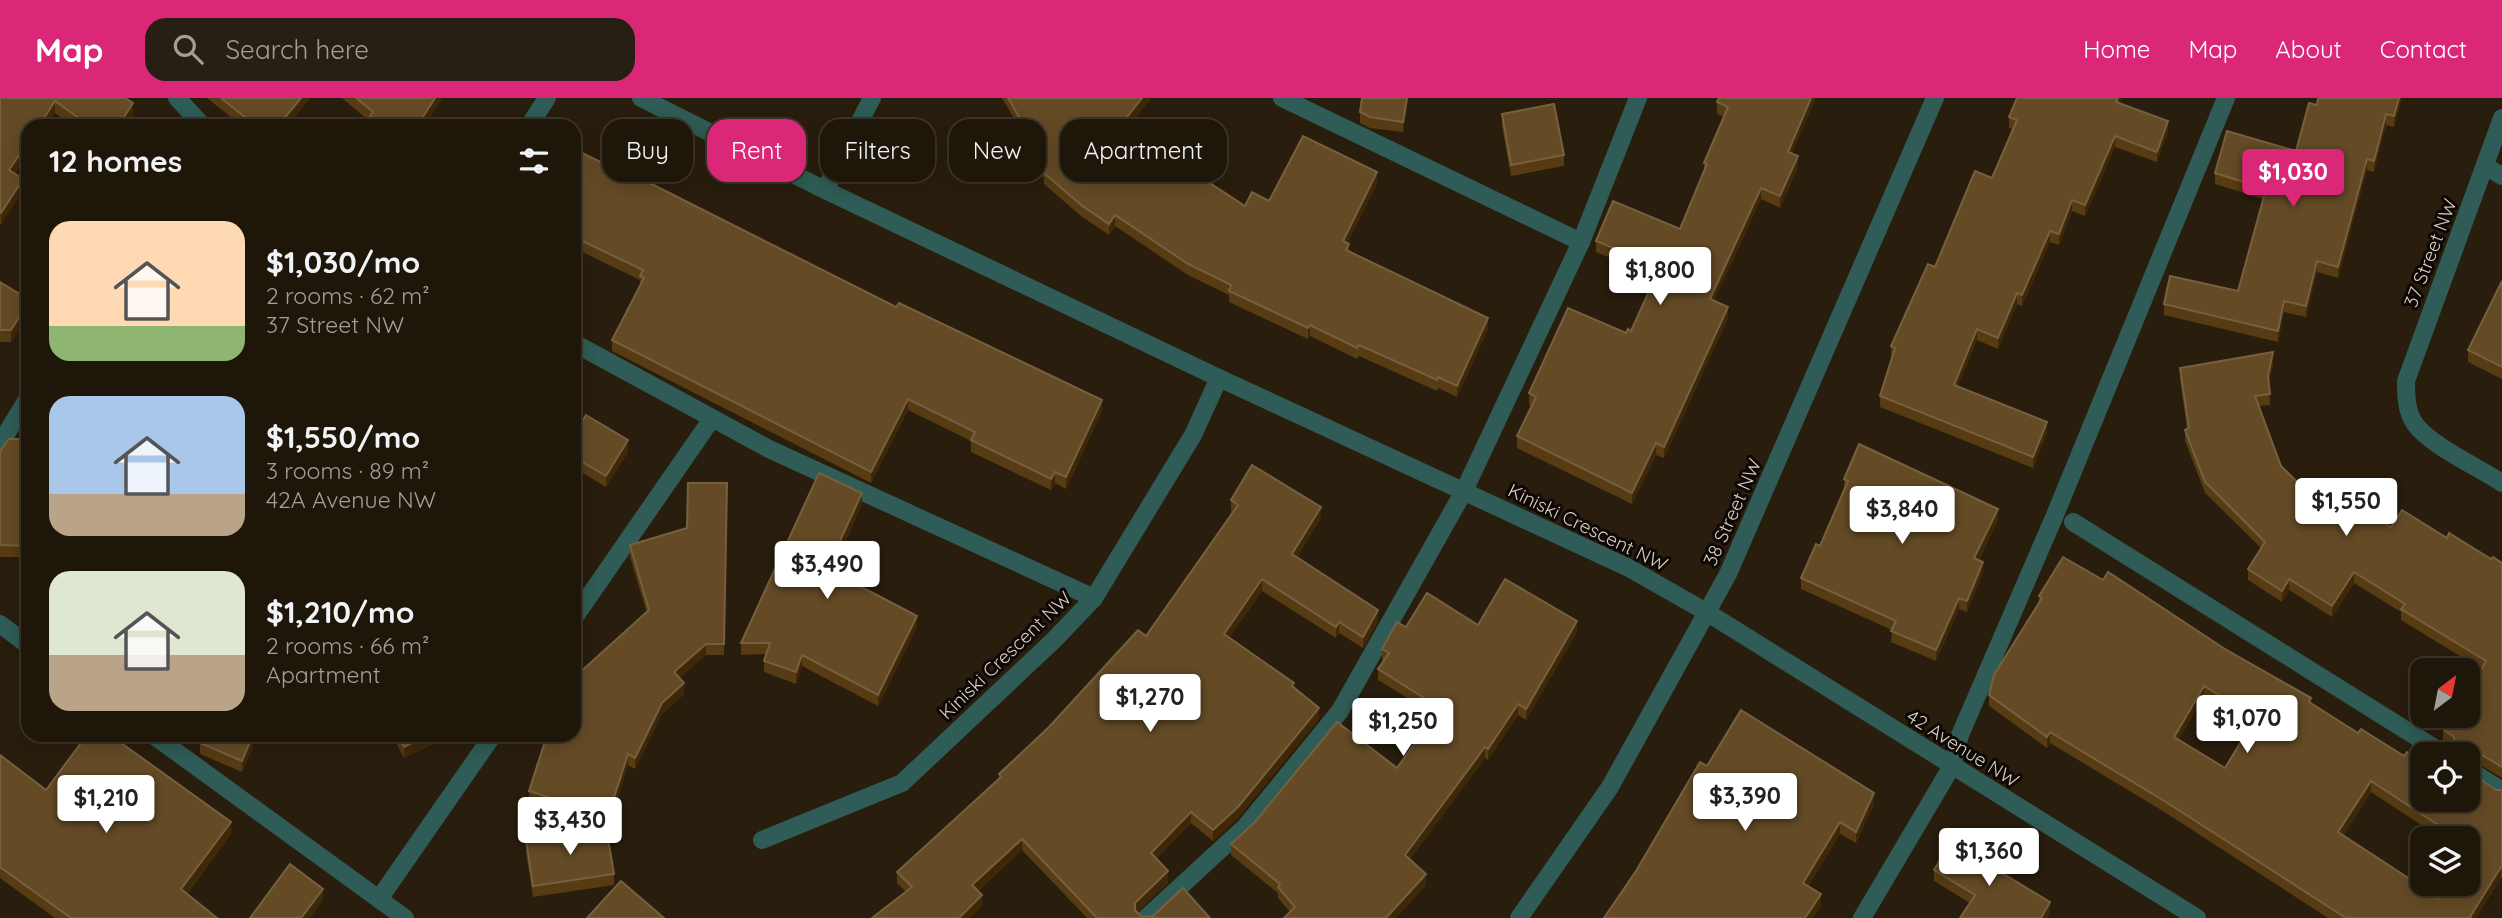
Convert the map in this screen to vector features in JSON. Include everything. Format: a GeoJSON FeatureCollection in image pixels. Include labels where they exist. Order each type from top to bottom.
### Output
{"type":"FeatureCollection","features":[{"type":"Feature","properties":{"kind":"street"},"geometry":{"type":"LineString","coordinates":[[177,98],[194,119]]}},
{"type":"Feature","properties":{"kind":"street"},"geometry":{"type":"LineString","coordinates":[[534,119],[547,98]]}},
{"type":"Feature","properties":{"kind":"street","name":"Kiniski Crescent NW"},"geometry":{"type":"LineString","coordinates":[[641,98],[825,190],[1219,378],[1629,568],[1708,613]]}},
{"type":"Feature","properties":{"kind":"street"},"geometry":{"type":"LineString","coordinates":[[825,190],[872,98]]}},
{"type":"Feature","properties":{"kind":"street"},"geometry":{"type":"LineString","coordinates":[[1282,98],[1581,242]]}},
{"type":"Feature","properties":{"kind":"street"},"geometry":{"type":"LineString","coordinates":[[1146,918],[1246,826],[1340,711],[1464,491],[1581,242],[1638,98]]}},
{"type":"Feature","properties":{"kind":"street","name":"38 Street NW"},"geometry":{"type":"LineString","coordinates":[[1519,918],[1610,787],[1708,613],[1744,539],[1935,98]]}},
{"type":"Feature","properties":{"kind":"street"},"geometry":{"type":"LineString","coordinates":[[1862,918],[1952,766],[1960,734],[2054,515],[2226,98]]}},
{"type":"Feature","properties":{"kind":"street","name":"37 Street NW"},"geometry":{"type":"LineString","coordinates":[[2502,118],[2406,381],[2406,404],[2415,424],[2433,440],[2502,483]]}},
{"type":"Feature","properties":{"kind":"street"},"geometry":{"type":"LineString","coordinates":[[2485,166],[2502,176]]}},
{"type":"Feature","properties":{"kind":"street"},"geometry":{"type":"LineString","coordinates":[[581,348],[711,420],[1094,598]]}},
{"type":"Feature","properties":{"kind":"street","name":"Kiniski Crescent NW"},"geometry":{"type":"LineString","coordinates":[[762,840],[902,783],[1094,598],[1193,435],[1219,378]]}},
{"type":"Feature","properties":{"kind":"street"},"geometry":{"type":"LineString","coordinates":[[0,444],[21,410]]}},
{"type":"Feature","properties":{"kind":"street"},"geometry":{"type":"LineString","coordinates":[[581,608],[711,420]]}},
{"type":"Feature","properties":{"kind":"street"},"geometry":{"type":"LineString","coordinates":[[2073,522],[2425,742]]}},
{"type":"Feature","properties":{"kind":"street","name":"42 Avenue NW"},"geometry":{"type":"LineString","coordinates":[[1708,613],[1952,766],[2171,911],[2197,918]]}},
{"type":"Feature","properties":{"kind":"street"},"geometry":{"type":"LineString","coordinates":[[0,624],[21,640]]}},
{"type":"Feature","properties":{"kind":"street"},"geometry":{"type":"LineString","coordinates":[[163,742],[405,918]]}},
{"type":"Feature","properties":{"kind":"street"},"geometry":{"type":"LineString","coordinates":[[379,899],[488,742]]}},
{"type":"Feature","properties":{"kind":"street"},"geometry":{"type":"LineString","coordinates":[[2480,777],[2502,791]]}},
{"type":"Feature","properties":{"kind":"building"},"geometry":{"type":"Polygon","coordinates":[[[0,98],[125,98],[133,103],[123,119],[80,119],[55,101],[43,119],[21,119],[21,152],[9,170],[21,178],[21,182],[0,212],[0,98]]]}},
{"type":"Feature","properties":{"kind":"building"},"geometry":{"type":"Polygon","coordinates":[[[221,98],[301,98],[284,119],[247,119],[221,98]]]}},
{"type":"Feature","properties":{"kind":"building"},"geometry":{"type":"Polygon","coordinates":[[[356,98],[435,98],[422,119],[368,119],[373,112],[356,98]]]}},
{"type":"Feature","properties":{"kind":"building"},"geometry":{"type":"Polygon","coordinates":[[[1008,98],[1142,98],[1125,119],[1060,119],[1060,182],[1208,182],[1245,206],[1252,192],[1269,201],[1303,136],[1377,172],[1343,241],[1349,244],[1346,250],[1488,318],[1457,386],[1438,377],[1437,380],[1359,345],[1357,348],[1310,325],[1308,328],[1229,291],[1231,285],[1188,264],[1115,215],[1109,224],[1081,205],[1046,175],[1046,119],[1020,119],[1008,98]]]}},
{"type":"Feature","properties":{"kind":"building"},"geometry":{"type":"Polygon","coordinates":[[[1362,98],[1407,98],[1403,122],[1370,117],[1360,112],[1362,98]]]}},
{"type":"Feature","properties":{"kind":"building"},"geometry":{"type":"Polygon","coordinates":[[[1719,98],[1811,98],[1788,152],[1798,156],[1780,196],[1761,188],[1710,299],[1728,307],[1664,447],[1656,443],[1632,493],[1517,436],[1536,397],[1529,393],[1568,308],[1626,333],[1628,329],[1631,331],[1660,267],[1596,241],[1613,201],[1680,229],[1728,107],[1717,102],[1719,98]]]}},
{"type":"Feature","properties":{"kind":"building"},"geometry":{"type":"Polygon","coordinates":[[[2017,98],[2118,98],[2116,102],[2168,121],[2157,152],[2115,136],[2085,205],[2072,200],[2059,234],[2050,231],[2022,295],[2017,293],[1998,338],[1977,329],[1954,385],[2047,422],[2033,457],[1880,396],[1895,348],[1891,346],[1928,264],[1935,267],[1975,171],[1992,178],[2017,120],[2009,117],[2017,98]]]}},
{"type":"Feature","properties":{"kind":"building"},"geometry":{"type":"Polygon","coordinates":[[[2318,98],[2399,98],[2394,116],[2386,114],[2374,161],[2367,159],[2338,267],[2317,261],[2306,306],[2284,301],[2278,331],[2164,304],[2170,276],[2238,291],[2266,189],[2215,173],[2227,131],[2296,151],[2309,103],[2317,105],[2318,98]]]}},
{"type":"Feature","properties":{"kind":"building"},"geometry":{"type":"Polygon","coordinates":[[[1554,104],[1564,155],[1511,165],[1502,114],[1554,104]]]}},
{"type":"Feature","properties":{"kind":"building"},"geometry":{"type":"Polygon","coordinates":[[[582,153],[602,163],[602,182],[648,182],[896,307],[899,303],[1102,400],[1066,477],[1055,472],[1051,479],[971,440],[975,432],[908,399],[871,472],[612,340],[644,278],[640,276],[643,270],[581,240],[582,153]]]}},
{"type":"Feature","properties":{"kind":"building"},"geometry":{"type":"Polygon","coordinates":[[[2502,281],[2502,367],[2468,350],[2502,281]]]}},
{"type":"Feature","properties":{"kind":"building"},"geometry":{"type":"Polygon","coordinates":[[[0,282],[21,295],[21,314],[11,330],[0,330],[0,282]]]}},
{"type":"Feature","properties":{"kind":"building"},"geometry":{"type":"Polygon","coordinates":[[[2273,352],[2268,376],[2270,394],[2255,396],[2281,466],[2337,521],[2348,503],[2391,527],[2402,510],[2447,538],[2449,533],[2502,563],[2502,767],[2480,754],[2480,742],[2454,742],[2454,737],[2443,729],[2480,728],[2480,671],[2486,661],[2401,609],[2405,604],[2354,572],[2332,606],[2289,579],[2282,591],[2248,569],[2265,542],[2205,482],[2185,430],[2189,428],[2180,368],[2273,352]]]}},
{"type":"Feature","properties":{"kind":"building"},"geometry":{"type":"Polygon","coordinates":[[[586,415],[628,440],[606,476],[581,461],[581,424],[586,415]]]}},
{"type":"Feature","properties":{"kind":"building"},"geometry":{"type":"Polygon","coordinates":[[[9,439],[21,439],[21,546],[0,545],[0,451],[9,439]]]}},
{"type":"Feature","properties":{"kind":"building"},"geometry":{"type":"Polygon","coordinates":[[[1859,444],[1998,509],[1974,558],[1983,562],[1967,601],[1959,598],[1936,650],[1891,631],[1896,621],[1801,578],[1816,544],[1820,546],[1848,481],[1844,479],[1859,444]]]}},
{"type":"Feature","properties":{"kind":"building"},"geometry":{"type":"Polygon","coordinates":[[[1252,465],[1321,507],[1292,554],[1378,610],[1363,637],[1339,622],[1336,627],[1262,579],[1224,634],[1294,683],[1292,686],[1319,708],[1238,807],[1213,830],[1191,812],[1151,853],[1168,871],[1135,903],[1135,910],[1142,917],[1153,916],[1183,888],[1210,918],[1097,918],[1022,839],[972,885],[982,895],[959,918],[872,918],[912,887],[897,872],[1001,777],[999,774],[1049,727],[1138,630],[1146,636],[1238,505],[1231,500],[1252,465]]]}},
{"type":"Feature","properties":{"kind":"building"},"geometry":{"type":"Polygon","coordinates":[[[819,473],[862,493],[827,569],[917,616],[878,695],[802,655],[796,672],[764,661],[770,643],[741,643],[819,473]]]}},
{"type":"Feature","properties":{"kind":"building"},"geometry":{"type":"Polygon","coordinates":[[[688,483],[727,483],[724,644],[706,644],[674,672],[684,683],[662,703],[635,758],[628,754],[608,816],[529,791],[545,742],[581,742],[581,671],[649,610],[630,545],[687,528],[688,483]]]}},
{"type":"Feature","properties":{"kind":"building"},"geometry":{"type":"Polygon","coordinates":[[[2063,557],[2103,580],[2108,572],[2225,649],[2311,698],[2309,702],[2358,733],[2361,729],[2404,756],[2407,752],[2410,754],[2410,807],[2371,781],[2338,832],[2410,879],[2410,896],[2480,896],[2480,826],[2440,826],[2418,812],[2480,812],[2480,779],[2496,790],[2502,790],[2502,867],[2471,918],[2346,918],[2166,802],[2050,732],[2047,737],[1989,695],[1994,675],[2042,598],[2039,596],[2063,557]],[[2204,686],[2174,737],[2225,768],[2256,717],[2204,686]]]}},
{"type":"Feature","properties":{"kind":"building"},"geometry":{"type":"Polygon","coordinates":[[[1505,579],[1577,621],[1526,709],[1518,704],[1488,749],[1485,747],[1405,855],[1426,874],[1386,918],[1284,918],[1295,907],[1278,887],[1280,884],[1231,844],[1255,822],[1337,722],[1397,768],[1440,708],[1378,669],[1389,653],[1382,649],[1397,622],[1406,627],[1427,593],[1478,625],[1505,579]]]}},
{"type":"Feature","properties":{"kind":"building"},"geometry":{"type":"Polygon","coordinates":[[[1741,710],[1874,793],[1856,832],[1840,822],[1803,883],[1821,894],[1805,918],[1604,918],[1636,871],[1700,762],[1707,766],[1741,710]]]}},
{"type":"Feature","properties":{"kind":"building"},"geometry":{"type":"Polygon","coordinates":[[[82,742],[120,742],[231,822],[181,889],[217,918],[71,918],[0,867],[0,755],[46,790],[82,742]]]}},
{"type":"Feature","properties":{"kind":"building"},"geometry":{"type":"Polygon","coordinates":[[[200,742],[250,742],[242,761],[200,742]]]}},
{"type":"Feature","properties":{"kind":"building"},"geometry":{"type":"Polygon","coordinates":[[[402,742],[414,742],[404,747],[402,742]]]}},
{"type":"Feature","properties":{"kind":"building"},"geometry":{"type":"Polygon","coordinates":[[[606,827],[614,874],[533,886],[526,840],[606,827]]]}},
{"type":"Feature","properties":{"kind":"building"},"geometry":{"type":"Polygon","coordinates":[[[1951,842],[2050,902],[2041,918],[1960,918],[1975,895],[1934,870],[1951,842]]]}},
{"type":"Feature","properties":{"kind":"building"},"geometry":{"type":"Polygon","coordinates":[[[290,864],[323,889],[301,918],[250,918],[290,864]]]}},
{"type":"Feature","properties":{"kind":"building"},"geometry":{"type":"Polygon","coordinates":[[[621,881],[664,918],[587,918],[621,881]]]}}]}
